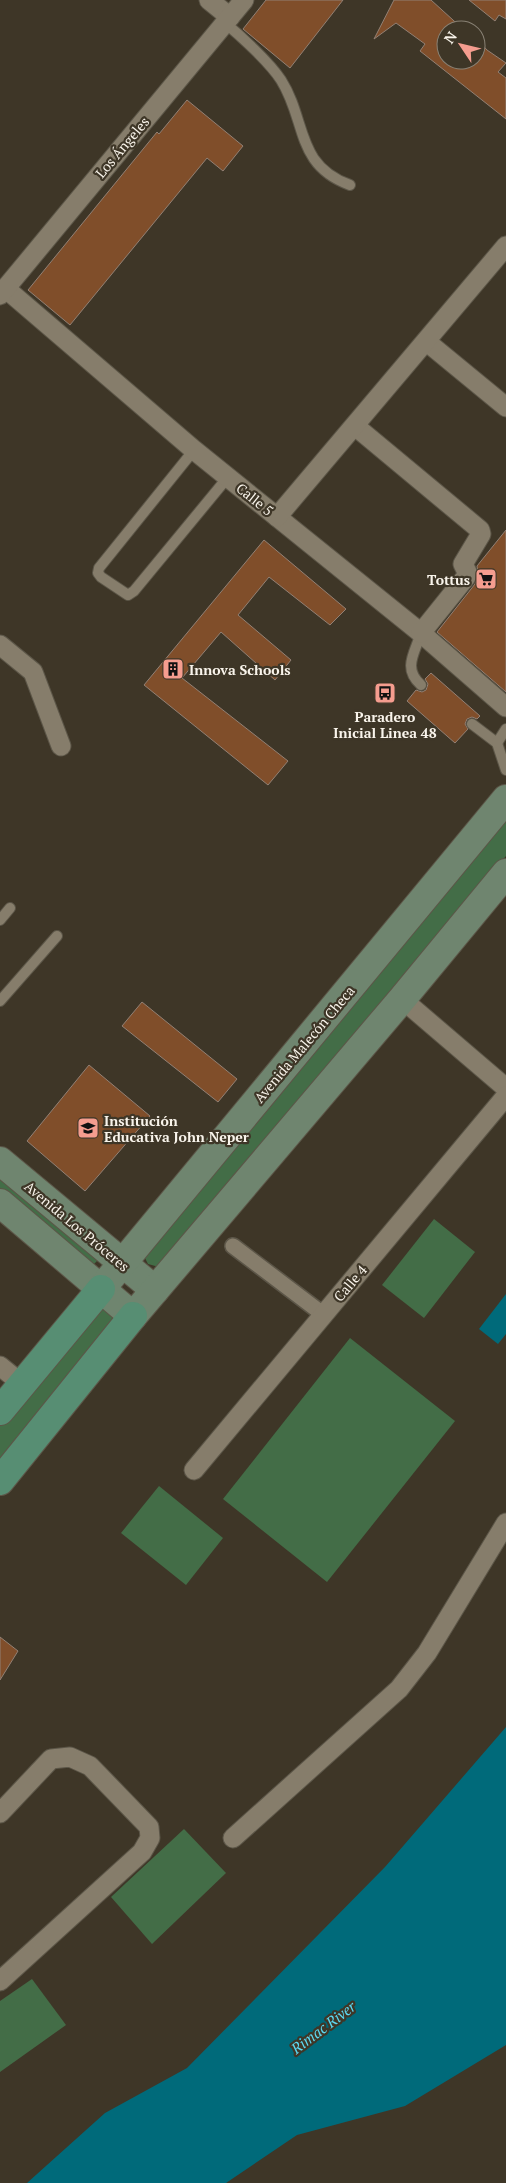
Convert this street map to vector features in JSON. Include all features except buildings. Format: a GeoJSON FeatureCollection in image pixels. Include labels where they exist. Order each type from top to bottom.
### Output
{"type":"FeatureCollection","features":[{"type":"Feature","properties":{"kind":"main road","name":"Avenida Malecón Checa"},"geometry":{"type":"LineString","coordinates":[[101,1289],[506,799]]}},
{"type":"Feature","properties":{"kind":"main road"},"geometry":{"type":"LineString","coordinates":[[0,1481],[133,1316],[402,999],[506,873]]}},
{"type":"Feature","properties":{"kind":"main road","name":"Avenida Los Próceres"},"geometry":{"type":"LineString","coordinates":[[0,1161],[155,1290]]}},
{"type":"Feature","properties":{"kind":"main road"},"geometry":{"type":"LineString","coordinates":[[0,1203],[133,1316]]}},
{"type":"Feature","properties":{"kind":"main road"},"geometry":{"type":"LineString","coordinates":[[0,1411],[101,1289]]}},
{"type":"Feature","properties":{"kind":"street"},"geometry":{"type":"LineString","coordinates":[[209,0],[227,20]]}},
{"type":"Feature","properties":{"kind":"street","name":"Los Ángeles"},"geometry":{"type":"LineString","coordinates":[[2,292],[244,0]]}},
{"type":"Feature","properties":{"kind":"street"},"geometry":{"type":"LineString","coordinates":[[277,517],[502,257]]}},
{"type":"Feature","properties":{"kind":"street","name":"Calle 5"},"geometry":{"type":"LineString","coordinates":[[2,292],[421,633],[506,707]]}},
{"type":"Feature","properties":{"kind":"street"},"geometry":{"type":"LineString","coordinates":[[427,342],[506,407]]}},
{"type":"Feature","properties":{"kind":"street"},"geometry":{"type":"LineString","coordinates":[[355,426],[480,530],[481,534],[464,564],[467,572],[466,577],[421,633]]}},
{"type":"Feature","properties":{"kind":"street"},"geometry":{"type":"LineString","coordinates":[[0,645],[33,672],[61,746]]}},
{"type":"Feature","properties":{"kind":"street"},"geometry":{"type":"LineString","coordinates":[[402,999],[506,1088]]}},
{"type":"Feature","properties":{"kind":"street","name":"Calle 4"},"geometry":{"type":"LineString","coordinates":[[194,1470],[506,1096]]}},
{"type":"Feature","properties":{"kind":"street"},"geometry":{"type":"LineString","coordinates":[[233,1246],[324,1315]]}},
{"type":"Feature","properties":{"kind":"street"},"geometry":{"type":"LineString","coordinates":[[0,1366],[22,1384]]}},
{"type":"Feature","properties":{"kind":"street"},"geometry":{"type":"LineString","coordinates":[[233,1838],[399,1689],[427,1653],[506,1522]]}},
{"type":"Feature","properties":{"kind":"street"},"geometry":{"type":"LineString","coordinates":[[0,1813],[51,1759],[70,1757],[90,1766],[149,1827],[150,1838],[142,1852],[0,1981]]}},
{"type":"Feature","properties":{"kind":"lane"},"geometry":{"type":"LineString","coordinates":[[227,20],[281,80],[296,113],[307,149],[315,160],[336,179],[350,184]]}},
{"type":"Feature","properties":{"kind":"lane"},"geometry":{"type":"LineString","coordinates":[[194,450],[100,568],[98,573],[101,577],[128,595],[134,591],[228,477]]}},
{"type":"Feature","properties":{"kind":"lane"},"geometry":{"type":"LineString","coordinates":[[421,633],[410,666],[413,678],[421,684]]}},
{"type":"Feature","properties":{"kind":"lane"},"geometry":{"type":"LineString","coordinates":[[472,724],[497,743],[506,770]]}},
{"type":"Feature","properties":{"kind":"lane"},"geometry":{"type":"LineString","coordinates":[[497,743],[506,729]]}},
{"type":"Feature","properties":{"kind":"lane"},"geometry":{"type":"LineString","coordinates":[[0,920],[10,908]]}},
{"type":"Feature","properties":{"kind":"lane"},"geometry":{"type":"LineString","coordinates":[[0,1001],[57,936]]}},
{"type":"Feature","properties":{"kind":"green space"},"geometry":{"type":"Polygon","coordinates":[[[506,814],[506,856],[159,1267],[148,1264],[144,1256],[506,814]]]}},
{"type":"Feature","properties":{"kind":"green space"},"geometry":{"type":"Polygon","coordinates":[[[0,1169],[99,1259],[91,1267],[0,1193],[0,1169]]]}},
{"type":"Feature","properties":{"kind":"green space"},"geometry":{"type":"Polygon","coordinates":[[[434,1219],[475,1252],[424,1318],[382,1285],[434,1219]]]}},
{"type":"Feature","properties":{"kind":"green space"},"geometry":{"type":"Polygon","coordinates":[[[98,1305],[119,1317],[0,1467],[0,1425],[98,1305]]]}},
{"type":"Feature","properties":{"kind":"green space"},"geometry":{"type":"Polygon","coordinates":[[[350,1338],[455,1421],[327,1582],[223,1499],[350,1338]]]}},
{"type":"Feature","properties":{"kind":"green space"},"geometry":{"type":"Polygon","coordinates":[[[159,1486],[223,1538],[186,1585],[121,1533],[159,1486]]]}},
{"type":"Feature","properties":{"kind":"green space"},"geometry":{"type":"Polygon","coordinates":[[[184,1829],[226,1873],[152,1944],[111,1897],[184,1829]]]}},
{"type":"Feature","properties":{"kind":"green space"},"geometry":{"type":"Polygon","coordinates":[[[32,1979],[66,2025],[0,2072],[0,2001],[32,1979]]]}},
{"type":"Feature","properties":{"kind":"water"},"geometry":{"type":"Polygon","coordinates":[[[506,1294],[506,1334],[498,1344],[479,1329],[506,1294]]]}},
{"type":"Feature","properties":{"kind":"water","name":"Rimac River"},"geometry":{"type":"Polygon","coordinates":[[[506,1727],[506,2045],[405,2106],[297,2135],[226,2183],[27,2183],[105,2113],[187,2068],[385,1867],[506,1727]]]}},
{"type":"Feature","properties":{"kind":"place","name":"Tottus"},"geometry":{"type":"Point","coordinates":[486,579]}},
{"type":"Feature","properties":{"kind":"place","name":"Innova Schools"},"geometry":{"type":"Point","coordinates":[173,669]}},
{"type":"Feature","properties":{"kind":"place","name":"Paradero Inicial Linea 48"},"geometry":{"type":"Point","coordinates":[385,693]}},
{"type":"Feature","properties":{"kind":"place","name":"Institución Educativa John Neper"},"geometry":{"type":"Point","coordinates":[88,1128]}}]}
